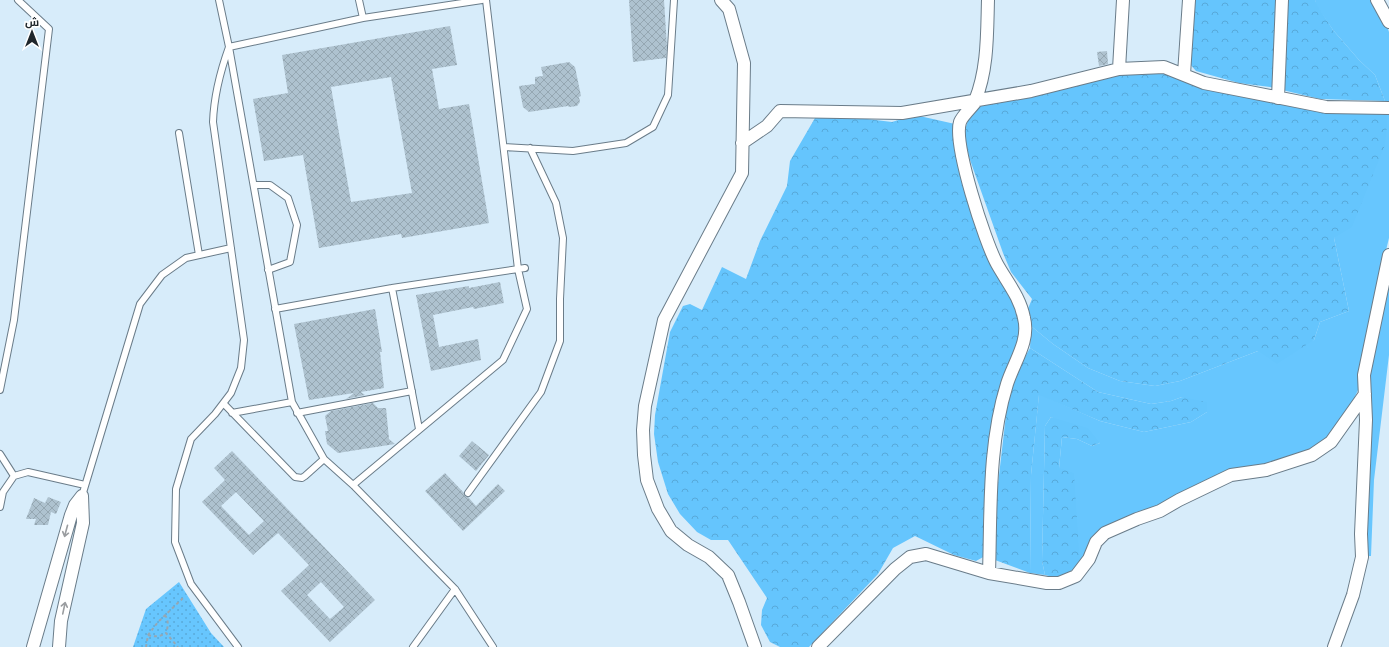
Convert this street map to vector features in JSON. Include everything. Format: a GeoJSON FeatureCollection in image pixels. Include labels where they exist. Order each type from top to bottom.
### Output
{"type":"FeatureCollection","features":[{"type":"Feature","properties":{"kind":"street"},"geometry":{"type":"LineString","coordinates":[[721,0],[729,9],[744,63],[742,173],[664,320],[645,406],[643,430],[644,455],[647,480],[658,509],[671,531],[688,545],[709,557],[728,575],[755,647]]}},
{"type":"Feature","properties":{"kind":"street"},"geometry":{"type":"LineString","coordinates":[[988,0],[988,32],[981,85],[976,100],[960,122],[960,136],[965,165],[985,238],[997,264],[1013,288],[1021,306],[1026,332],[1007,383],[996,427],[992,478],[989,573]]}},
{"type":"Feature","properties":{"kind":"street"},"geometry":{"type":"LineString","coordinates":[[1119,69],[1122,0]]}},
{"type":"Feature","properties":{"kind":"street"},"geometry":{"type":"LineString","coordinates":[[1184,74],[1189,0]]}},
{"type":"Feature","properties":{"kind":"street"},"geometry":{"type":"LineString","coordinates":[[1278,98],[1282,0]]}},
{"type":"Feature","properties":{"kind":"street"},"geometry":{"type":"LineString","coordinates":[[1377,0],[1389,22]]}},
{"type":"Feature","properties":{"kind":"street"},"geometry":{"type":"LineString","coordinates":[[742,143],[767,126],[780,112],[902,113],[1032,91],[1119,69],[1164,67],[1204,83],[1326,107],[1389,108]]}},
{"type":"Feature","properties":{"kind":"street"},"geometry":{"type":"LineString","coordinates":[[1334,647],[1353,594],[1362,557],[1361,534],[1366,420],[1364,375],[1389,255]]}},
{"type":"Feature","properties":{"kind":"street"},"geometry":{"type":"LineString","coordinates":[[818,647],[895,568],[910,557],[926,554],[989,573],[1047,583],[1059,583],[1076,576],[1089,559],[1096,542],[1105,533],[1160,511],[1179,500],[1231,475],[1266,470],[1312,454],[1331,442],[1365,394]]}},
{"type":"Feature","properties":{"kind":"street"},"geometry":{"type":"LineString","coordinates":[[33,647],[71,515],[75,504],[84,490]]}},
{"type":"Feature","properties":{"kind":"street"},"geometry":{"type":"LineString","coordinates":[[59,647],[61,621],[83,523],[84,490]]}},
{"type":"Feature","properties":{"kind":"street"},"geometry":{"type":"LineString","coordinates":[[58,563],[73,567]]}},
{"type":"Feature","properties":{"kind":"lane"},"geometry":{"type":"LineString","coordinates":[[0,390],[14,320],[49,28],[18,0]]}},
{"type":"Feature","properties":{"kind":"lane"},"geometry":{"type":"LineString","coordinates":[[219,0],[230,47],[292,402],[324,459],[353,485],[454,589],[493,647]]}},
{"type":"Feature","properties":{"kind":"lane"},"geometry":{"type":"LineString","coordinates":[[359,0],[363,18]]}},
{"type":"Feature","properties":{"kind":"lane"},"geometry":{"type":"LineString","coordinates":[[230,47],[363,18],[482,0]]}},
{"type":"Feature","properties":{"kind":"lane"},"geometry":{"type":"LineString","coordinates":[[353,485],[503,360],[527,309],[504,147],[486,0]]}},
{"type":"Feature","properties":{"kind":"lane"},"geometry":{"type":"LineString","coordinates":[[504,147],[573,151],[626,143],[653,127],[668,95],[674,0]]}},
{"type":"Feature","properties":{"kind":"lane"},"geometry":{"type":"LineString","coordinates":[[230,47],[215,94],[213,122],[244,340],[244,350],[241,368],[231,393],[224,404],[191,438],[176,489],[175,542],[191,584],[238,647]]}},
{"type":"Feature","properties":{"kind":"lane"},"geometry":{"type":"LineString","coordinates":[[179,133],[199,255]]}},
{"type":"Feature","properties":{"kind":"lane"},"geometry":{"type":"LineString","coordinates":[[468,493],[541,392],[560,341],[560,298],[563,238],[556,203],[530,148]]}},
{"type":"Feature","properties":{"kind":"lane"},"geometry":{"type":"LineString","coordinates":[[254,186],[270,185],[288,198],[297,225],[290,262],[268,270]]}},
{"type":"Feature","properties":{"kind":"lane"},"geometry":{"type":"LineString","coordinates":[[0,507],[3,492],[14,476],[28,472],[84,490],[140,304],[162,275],[186,258],[231,248]]}},
{"type":"Feature","properties":{"kind":"lane"},"geometry":{"type":"LineString","coordinates":[[275,309],[392,288],[522,268]]}},
{"type":"Feature","properties":{"kind":"lane"},"geometry":{"type":"LineString","coordinates":[[392,288],[419,429]]}},
{"type":"Feature","properties":{"kind":"lane"},"geometry":{"type":"LineString","coordinates":[[297,412],[412,391]]}},
{"type":"Feature","properties":{"kind":"lane"},"geometry":{"type":"LineString","coordinates":[[232,413],[292,402]]}},
{"type":"Feature","properties":{"kind":"lane"},"geometry":{"type":"LineString","coordinates":[[224,404],[295,477],[302,478],[324,459]]}},
{"type":"Feature","properties":{"kind":"lane"},"geometry":{"type":"LineString","coordinates":[[0,454],[14,476]]}},
{"type":"Feature","properties":{"kind":"lane"},"geometry":{"type":"LineString","coordinates":[[413,647],[454,589]]}},
{"type":"Feature","properties":{"kind":"path"},"geometry":{"type":"LineString","coordinates":[[146,647],[148,635],[158,622],[183,598]]}},
{"type":"Feature","properties":{"kind":"path"},"geometry":{"type":"LineString","coordinates":[[148,635],[153,637],[161,636],[166,633],[168,628],[168,620],[165,615]]}},
{"type":"Feature","properties":{"kind":"path"},"geometry":{"type":"LineString","coordinates":[[166,633],[178,647]]}},
{"type":"Feature","properties":{"kind":"shaded area"},"geometry":{"type":"Polygon","coordinates":[[[1315,0],[1374,0],[1385,20],[1389,32],[1389,102],[1385,101],[1375,75],[1359,60],[1333,30],[1316,5],[1315,0]]]}},
{"type":"Feature","properties":{"kind":"shaded area"},"geometry":{"type":"Polygon","coordinates":[[[1386,111],[1389,111],[1389,238],[1380,275],[1358,390],[1347,414],[1329,441],[1311,452],[1113,526],[1080,566],[1059,468],[1062,437],[1077,439],[1092,446],[1100,443],[1051,417],[1045,426],[1042,561],[1045,575],[1030,573],[1031,475],[1039,394],[1100,421],[1144,432],[1191,422],[1207,412],[1182,397],[1171,401],[1151,404],[1098,392],[1030,348],[1031,326],[1053,344],[1088,368],[1120,381],[1155,386],[1180,381],[1258,351],[1314,340],[1320,322],[1349,311],[1334,238],[1386,111]]]}},
{"type":"Feature","properties":{"kind":"shaded area"},"geometry":{"type":"Polygon","coordinates":[[[1389,266],[1389,355],[1374,480],[1371,556],[1364,556],[1368,375],[1389,266]]]}},
{"type":"Feature","properties":{"kind":"shaded area"},"geometry":{"type":"Polygon","coordinates":[[[179,582],[211,633],[224,647],[133,647],[146,609],[179,582]]]}},
{"type":"Feature","properties":{"kind":"green space"},"geometry":{"type":"Polygon","coordinates":[[[1194,0],[1315,0],[1333,30],[1359,60],[1375,75],[1385,101],[1320,99],[1270,87],[1239,83],[1196,71],[1189,63],[1194,0]]]}},
{"type":"Feature","properties":{"kind":"green space"},"geometry":{"type":"Polygon","coordinates":[[[1150,71],[1180,77],[1200,88],[1326,111],[1386,111],[1387,124],[1385,145],[1352,227],[1334,238],[1349,311],[1320,322],[1314,340],[1277,364],[1258,351],[1180,381],[1155,386],[1120,381],[1088,368],[1053,344],[1031,326],[1027,311],[1032,299],[1011,272],[969,157],[964,133],[970,114],[981,106],[1114,74],[1150,71]]]}},
{"type":"Feature","properties":{"kind":"green space"},"geometry":{"type":"Polygon","coordinates":[[[915,115],[955,124],[961,172],[1018,303],[1024,328],[990,450],[983,522],[987,555],[976,561],[954,555],[915,536],[893,548],[878,574],[809,647],[780,647],[770,642],[761,625],[762,610],[767,598],[728,540],[711,540],[697,532],[680,514],[668,494],[658,462],[654,434],[655,415],[670,332],[683,306],[690,304],[702,310],[722,267],[746,279],[760,241],[787,186],[790,161],[815,118],[859,118],[892,122],[915,115]]]}},
{"type":"Feature","properties":{"kind":"green space"},"geometry":{"type":"Polygon","coordinates":[[[1030,348],[1098,392],[1151,404],[1171,401],[1182,397],[1207,402],[1207,412],[1191,422],[1144,432],[1100,421],[1039,395],[1031,475],[1030,573],[995,560],[996,501],[1008,398],[1018,369],[1030,348]]]}},
{"type":"Feature","properties":{"kind":"green space"},"geometry":{"type":"Polygon","coordinates":[[[1051,417],[1088,428],[1100,443],[1092,446],[1077,439],[1062,437],[1059,468],[1074,473],[1080,566],[1057,578],[1045,575],[1042,561],[1045,426],[1051,417]]]}},
{"type":"Feature","properties":{"kind":"building"},"geometry":{"type":"Polygon","coordinates":[[[629,0],[664,0],[667,47],[666,58],[633,62],[629,0]]]}},
{"type":"Feature","properties":{"kind":"building"},"geometry":{"type":"Polygon","coordinates":[[[450,26],[457,65],[432,69],[439,109],[469,104],[489,223],[402,238],[401,234],[319,248],[303,155],[264,161],[253,99],[288,93],[282,55],[450,26]],[[391,77],[331,87],[351,202],[412,193],[391,77]]]}},
{"type":"Feature","properties":{"kind":"building"},"geometry":{"type":"Polygon","coordinates":[[[1107,51],[1108,64],[1099,66],[1097,52],[1107,51]]]}},
{"type":"Feature","properties":{"kind":"building"},"geometry":{"type":"Polygon","coordinates":[[[569,62],[575,67],[581,96],[579,97],[580,102],[577,106],[529,112],[523,107],[519,86],[535,84],[535,77],[543,76],[541,67],[569,62]]]}},
{"type":"Feature","properties":{"kind":"building"},"geometry":{"type":"Polygon","coordinates":[[[500,282],[504,303],[474,309],[473,307],[433,315],[439,347],[478,339],[481,360],[431,371],[416,295],[500,282]]]}},
{"type":"Feature","properties":{"kind":"building"},"geometry":{"type":"Polygon","coordinates":[[[375,309],[382,352],[380,352],[384,388],[361,392],[365,395],[346,399],[354,393],[309,400],[294,324],[375,309]]]}},
{"type":"Feature","properties":{"kind":"building"},"geometry":{"type":"Polygon","coordinates":[[[373,403],[378,408],[386,408],[389,439],[395,444],[338,453],[327,444],[325,431],[328,431],[325,416],[331,411],[373,403]]]}},
{"type":"Feature","properties":{"kind":"building"},"geometry":{"type":"Polygon","coordinates":[[[472,441],[489,455],[476,471],[459,456],[472,441]]]}},
{"type":"Feature","properties":{"kind":"building"},"geometry":{"type":"Polygon","coordinates":[[[232,451],[375,600],[330,642],[281,591],[309,565],[278,533],[253,555],[202,502],[225,480],[214,468],[232,451]],[[236,492],[221,506],[249,535],[264,521],[236,492]],[[321,582],[307,595],[330,619],[344,607],[321,582]]]}},
{"type":"Feature","properties":{"kind":"building"},"geometry":{"type":"Polygon","coordinates":[[[445,473],[476,506],[498,484],[505,491],[463,531],[425,491],[445,473]]]}},
{"type":"Feature","properties":{"kind":"building"},"geometry":{"type":"Polygon","coordinates":[[[48,497],[61,502],[56,514],[51,512],[48,525],[34,525],[36,519],[26,519],[34,498],[45,503],[48,497]]]}}]}
